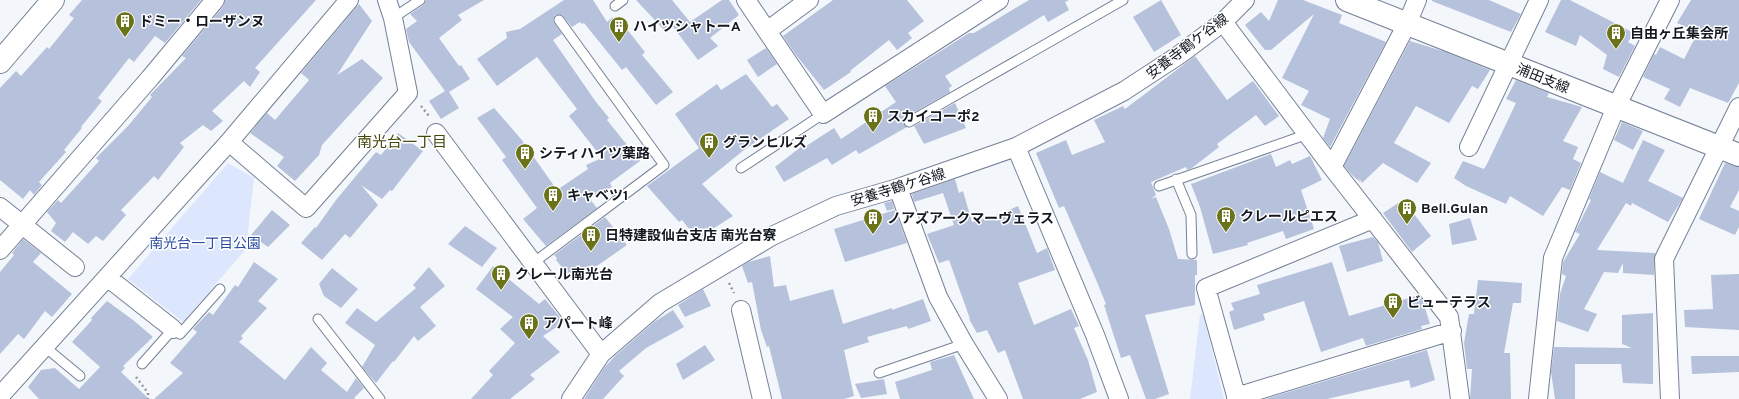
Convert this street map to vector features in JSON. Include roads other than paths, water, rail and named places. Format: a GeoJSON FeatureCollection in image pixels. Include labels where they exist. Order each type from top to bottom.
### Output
{"type":"FeatureCollection","features":[{"type":"Feature","properties":{"kind":"street"},"geometry":{"type":"LineString","coordinates":[[0,250],[150,78],[215,0]]}},
{"type":"Feature","properties":{"kind":"street"},"geometry":{"type":"LineString","coordinates":[[0,396],[229,142],[349,0]]}},
{"type":"Feature","properties":{"kind":"street"},"geometry":{"type":"LineString","coordinates":[[229,142],[306,208],[408,93],[388,0]]}},
{"type":"Feature","properties":{"kind":"street"},"geometry":{"type":"LineString","coordinates":[[746,0],[823,114],[999,0]]}},
{"type":"Feature","properties":{"kind":"street"},"geometry":{"type":"LineString","coordinates":[[767,31],[809,0]]}},
{"type":"Feature","properties":{"kind":"street","name":"安養寺鶴ケ谷線"},"geometry":{"type":"LineString","coordinates":[[571,399],[601,354],[660,303],[772,236],[836,206],[898,188],[1016,147],[1124,91],[1179,55],[1224,22],[1245,0]]}},
{"type":"Feature","properties":{"kind":"street","name":"浦田支線"},"geometry":{"type":"LineString","coordinates":[[1347,0],[1616,108],[1739,155]]}},
{"type":"Feature","properties":{"kind":"street"},"geometry":{"type":"LineString","coordinates":[[1332,167],[1407,24],[1417,0]]}},
{"type":"Feature","properties":{"kind":"street"},"geometry":{"type":"LineString","coordinates":[[1469,147],[1539,0]]}},
{"type":"Feature","properties":{"kind":"street"},"geometry":{"type":"LineString","coordinates":[[1538,399],[1553,258],[1616,108],[1670,0]]}},
{"type":"Feature","properties":{"kind":"street"},"geometry":{"type":"LineString","coordinates":[[0,62],[47,3]]}},
{"type":"Feature","properties":{"kind":"street"},"geometry":{"type":"LineString","coordinates":[[1224,22],[1332,167],[1449,317],[1460,399]]}},
{"type":"Feature","properties":{"kind":"street"},"geometry":{"type":"LineString","coordinates":[[1670,399],[1664,259],[1739,107]]}},
{"type":"Feature","properties":{"kind":"street"},"geometry":{"type":"LineString","coordinates":[[436,133],[601,354]]}},
{"type":"Feature","properties":{"kind":"street"},"geometry":{"type":"LineString","coordinates":[[1016,147],[1095,335],[1119,399]]}},
{"type":"Feature","properties":{"kind":"street"},"geometry":{"type":"LineString","coordinates":[[898,188],[938,297],[964,344],[998,399]]}},
{"type":"Feature","properties":{"kind":"street"},"geometry":{"type":"LineString","coordinates":[[0,207],[75,267]]}},
{"type":"Feature","properties":{"kind":"street"},"geometry":{"type":"LineString","coordinates":[[1373,219],[1206,288],[1236,398],[1452,331]]}},
{"type":"Feature","properties":{"kind":"street"},"geometry":{"type":"LineString","coordinates":[[107,277],[172,329]]}},
{"type":"Feature","properties":{"kind":"street"},"geometry":{"type":"LineString","coordinates":[[741,310],[762,399]]}},
{"type":"Feature","properties":{"kind":"lane"},"geometry":{"type":"LineString","coordinates":[[393,18],[420,0]]}},
{"type":"Feature","properties":{"kind":"lane"},"geometry":{"type":"LineString","coordinates":[[615,6],[623,0]]}},
{"type":"Feature","properties":{"kind":"lane"},"geometry":{"type":"LineString","coordinates":[[909,122],[1123,0]]}},
{"type":"Feature","properties":{"kind":"lane"},"geometry":{"type":"LineString","coordinates":[[533,263],[664,165],[559,20]]}},
{"type":"Feature","properties":{"kind":"lane"},"geometry":{"type":"LineString","coordinates":[[741,168],[823,114]]}},
{"type":"Feature","properties":{"kind":"lane"},"geometry":{"type":"LineString","coordinates":[[1159,186],[1308,134]]}},
{"type":"Feature","properties":{"kind":"lane"},"geometry":{"type":"LineString","coordinates":[[1176,180],[1191,216],[1192,254]]}},
{"type":"Feature","properties":{"kind":"lane"},"geometry":{"type":"LineString","coordinates":[[142,364],[172,329],[180,334],[220,289]]}},
{"type":"Feature","properties":{"kind":"lane"},"geometry":{"type":"LineString","coordinates":[[318,319],[380,399]]}},
{"type":"Feature","properties":{"kind":"lane"},"geometry":{"type":"LineString","coordinates":[[880,373],[964,344]]}},
{"type":"Feature","properties":{"kind":"lane"},"geometry":{"type":"LineString","coordinates":[[45,347],[80,376]]}},
{"type":"Feature","properties":{"kind":"place","name":"ドミー・ローザンヌ"},"geometry":{"type":"Point","coordinates":[125,38]}},
{"type":"Feature","properties":{"kind":"place","name":"ハイツシャトーA"},"geometry":{"type":"Point","coordinates":[619,43]}},
{"type":"Feature","properties":{"kind":"place","name":"自由ヶ丘集会所"},"geometry":{"type":"Point","coordinates":[1616,50]}},
{"type":"Feature","properties":{"kind":"place","name":"スカイコーポ2"},"geometry":{"type":"Point","coordinates":[873,133]}},
{"type":"Feature","properties":{"kind":"place","name":"グランヒルズ"},"geometry":{"type":"Point","coordinates":[709,159]}},
{"type":"Feature","properties":{"kind":"place","name":"シティハイツ葉路"},"geometry":{"type":"Point","coordinates":[525,170]}},
{"type":"Feature","properties":{"kind":"place","name":"キャベツ1"},"geometry":{"type":"Point","coordinates":[553,212]}},
{"type":"Feature","properties":{"kind":"place","name":"Bell.Gulan"},"geometry":{"type":"Point","coordinates":[1407,225]}},
{"type":"Feature","properties":{"kind":"place","name":"クレールピエス"},"geometry":{"type":"Point","coordinates":[1226,233]}},
{"type":"Feature","properties":{"kind":"place","name":"ノアズアークマーヴェラス"},"geometry":{"type":"Point","coordinates":[873,235]}},
{"type":"Feature","properties":{"kind":"place","name":"日特建設仙台支店 南光台寮"},"geometry":{"type":"Point","coordinates":[591,252]}},
{"type":"Feature","properties":{"kind":"place","name":"クレール南光台"},"geometry":{"type":"Point","coordinates":[501,291]}},
{"type":"Feature","properties":{"kind":"place","name":"ビューテラス"},"geometry":{"type":"Point","coordinates":[1393,319]}},
{"type":"Feature","properties":{"kind":"place","name":"アパート峰"},"geometry":{"type":"Point","coordinates":[529,340]}},
{"type":"Feature","properties":{"kind":"district","name":"南光台一丁目"},"geometry":{"type":"Point","coordinates":[402,142]}},
{"type":"Feature","properties":{"kind":"park label","name":"南光台一丁目公園"},"geometry":{"type":"Point","coordinates":[205,243]}}]}
